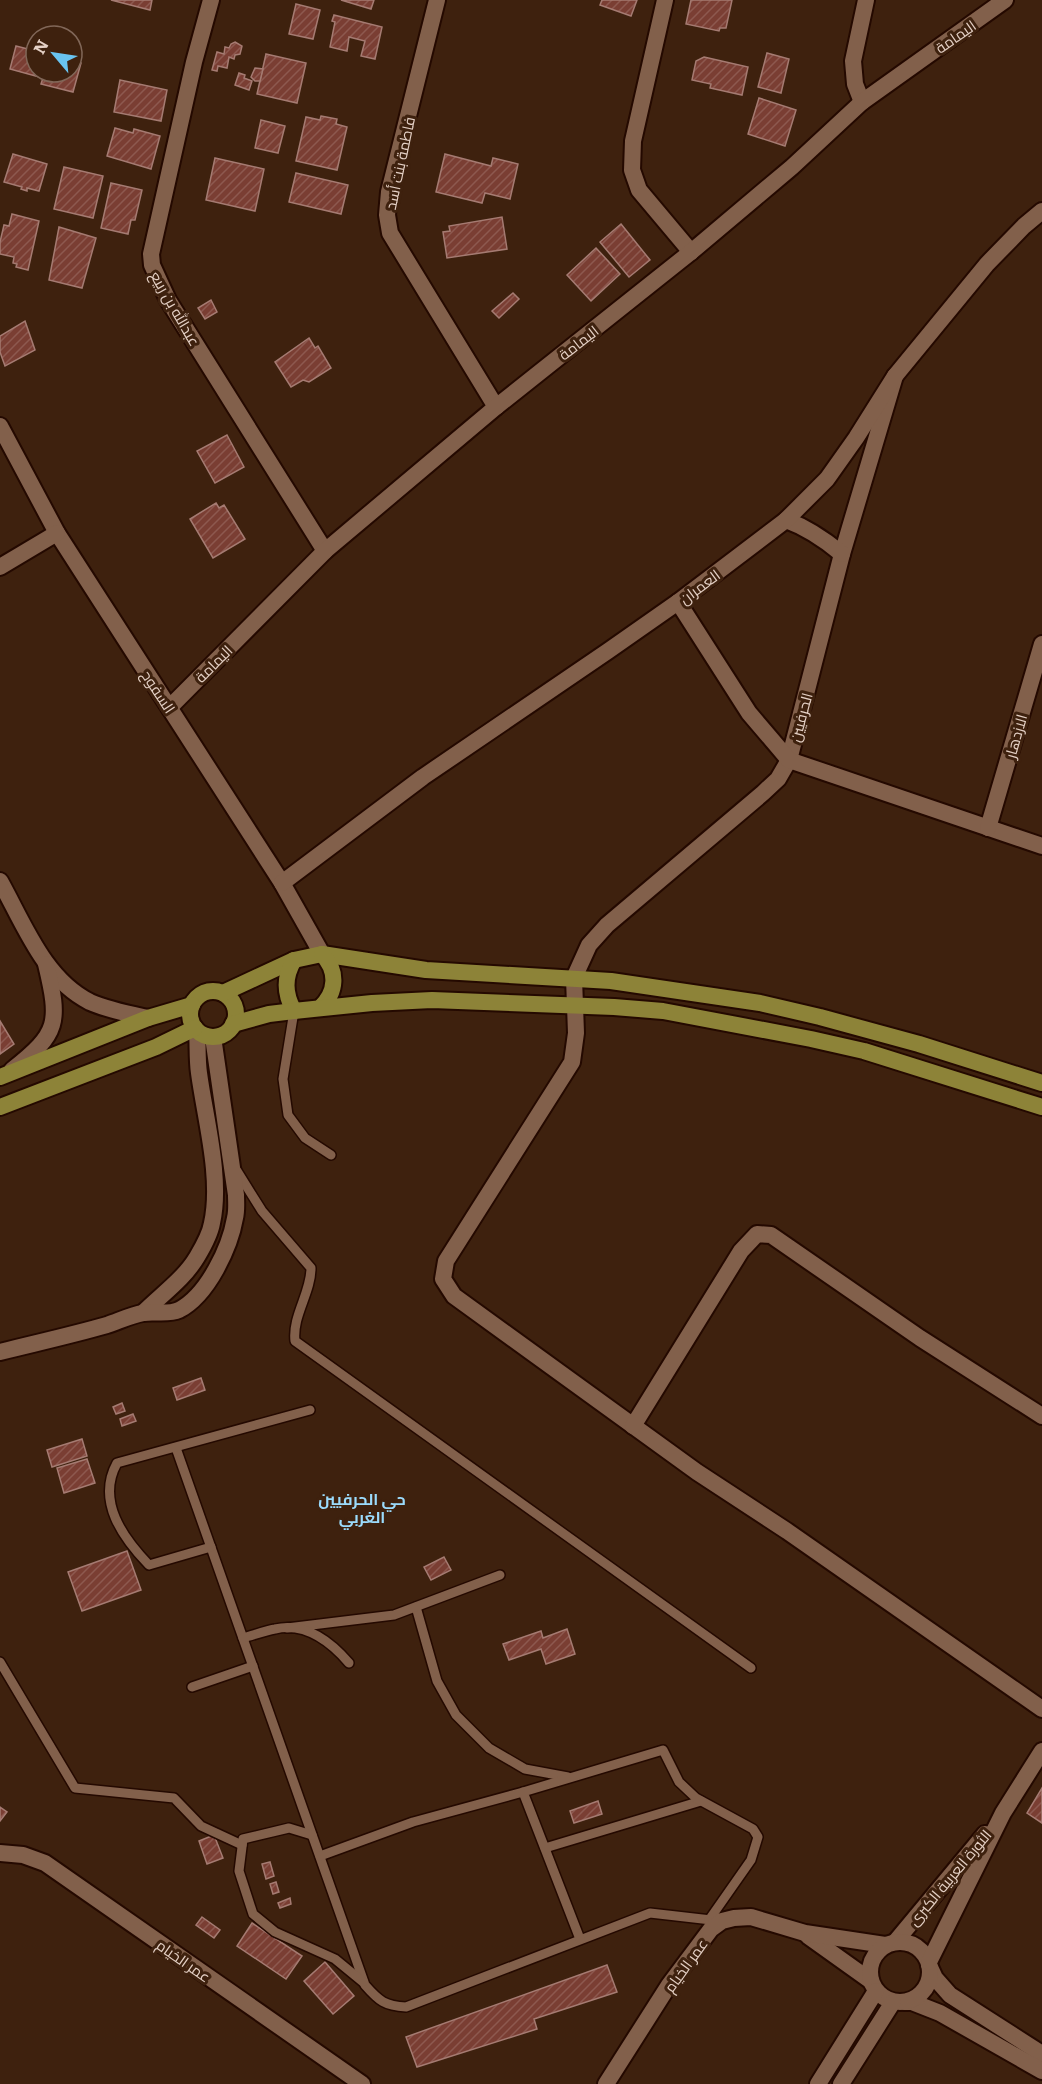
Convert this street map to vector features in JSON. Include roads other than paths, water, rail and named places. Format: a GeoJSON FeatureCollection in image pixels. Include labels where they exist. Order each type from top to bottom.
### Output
{"type":"FeatureCollection","features":[{"type":"Feature","properties":{"kind":"main road"},"geometry":{"type":"LineString","coordinates":[[320,1008],[330,996],[334,981],[331,966],[322,954]]}},
{"type":"Feature","properties":{"kind":"main road"},"geometry":{"type":"LineString","coordinates":[[223,993],[294,960],[322,954],[426,970],[574,978],[666,989],[770,1006],[919,1044],[1042,1083]]}},
{"type":"Feature","properties":{"kind":"main road"},"geometry":{"type":"LineString","coordinates":[[294,960],[286,982],[287,997],[294,1011]]}},
{"type":"Feature","properties":{"kind":"main road"},"geometry":{"type":"LineString","coordinates":[[0,1107],[156,1047],[202,1032],[227,1032],[233,1024],[235,1009],[231,1000],[223,993],[216,991],[201,993],[192,1005],[190,1017],[202,1032]]}},
{"type":"Feature","properties":{"kind":"main road"},"geometry":{"type":"LineString","coordinates":[[233,1024],[268,1014],[372,1003],[432,1000],[663,1011],[864,1051],[1042,1107]]}},
{"type":"Feature","properties":{"kind":"main road"},"geometry":{"type":"LineString","coordinates":[[4,1075],[148,1018],[192,1005]]}},
{"type":"Feature","properties":{"kind":"street","name":"عبدالله بن ربيع"},"geometry":{"type":"LineString","coordinates":[[211,0],[194,62],[151,254],[152,265],[168,300],[325,551]]}},
{"type":"Feature","properties":{"kind":"street","name":"فاطمة بنت أسد"},"geometry":{"type":"LineString","coordinates":[[437,0],[389,192],[387,215],[390,233],[496,406]]}},
{"type":"Feature","properties":{"kind":"street"},"geometry":{"type":"LineString","coordinates":[[665,0],[633,141],[632,170],[639,190],[691,252]]}},
{"type":"Feature","properties":{"kind":"street"},"geometry":{"type":"LineString","coordinates":[[862,102],[855,84],[853,61],[866,0]]}},
{"type":"Feature","properties":{"kind":"street","name":"اليمامة"},"geometry":{"type":"LineString","coordinates":[[170,707],[325,551],[496,406],[691,252],[792,166],[862,102],[1005,0]]}},
{"type":"Feature","properties":{"kind":"street","name":"العمران"},"geometry":{"type":"LineString","coordinates":[[282,883],[423,777],[678,602],[786,520],[827,479],[895,376],[987,264],[1042,211]]}},
{"type":"Feature","properties":{"kind":"street","name":"الحرفيين"},"geometry":{"type":"LineString","coordinates":[[574,978],[583,955],[598,934],[763,793],[778,779],[789,760],[842,554],[895,376]]}},
{"type":"Feature","properties":{"kind":"street","name":"السفوح"},"geometry":{"type":"LineString","coordinates":[[0,426],[57,532],[282,883],[322,954]]}},
{"type":"Feature","properties":{"kind":"street"},"geometry":{"type":"LineString","coordinates":[[786,520],[823,538],[842,554]]}},
{"type":"Feature","properties":{"kind":"street"},"geometry":{"type":"LineString","coordinates":[[0,567],[57,532]]}},
{"type":"Feature","properties":{"kind":"street"},"geometry":{"type":"LineString","coordinates":[[678,602],[749,713],[789,760],[1042,846]]}},
{"type":"Feature","properties":{"kind":"street","name":"الازدهار"},"geometry":{"type":"LineString","coordinates":[[988,828],[1042,644]]}},
{"type":"Feature","properties":{"kind":"street"},"geometry":{"type":"LineString","coordinates":[[0,881],[46,963],[67,986],[91,1002],[148,1018]]}},
{"type":"Feature","properties":{"kind":"street"},"geometry":{"type":"LineString","coordinates":[[4,1075],[43,1045],[51,1029],[55,1000],[46,963]]}},
{"type":"Feature","properties":{"kind":"street"},"geometry":{"type":"LineString","coordinates":[[574,978],[575,1050],[572,1062],[446,1260],[443,1279],[454,1296],[697,1472],[787,1531],[1042,1709]]}},
{"type":"Feature","properties":{"kind":"street"},"geometry":{"type":"LineString","coordinates":[[0,1352],[143,1313],[168,1313],[179,1310],[205,1286],[214,1272],[228,1246],[236,1215],[232,1165],[202,1032]]}},
{"type":"Feature","properties":{"kind":"street"},"geometry":{"type":"LineString","coordinates":[[143,1313],[196,1259],[212,1227],[215,1210],[210,1140],[198,1070],[202,1032]]}},
{"type":"Feature","properties":{"kind":"street"},"geometry":{"type":"LineString","coordinates":[[633,1426],[741,1251],[757,1234],[771,1235],[920,1338],[1042,1416]]}},
{"type":"Feature","properties":{"kind":"street","name":"الثورة العربية الكبرى"},"geometry":{"type":"LineString","coordinates":[[929,1964],[1003,1813],[1042,1751]]}},
{"type":"Feature","properties":{"kind":"street","name":"الثورة العربية الكبرى"},"geometry":{"type":"LineString","coordinates":[[890,1943],[1003,1813]]}},
{"type":"Feature","properties":{"kind":"street","name":"عمر الخيام"},"geometry":{"type":"LineString","coordinates":[[0,1853],[23,1855],[45,1863],[362,2084]]}},
{"type":"Feature","properties":{"kind":"street"},"geometry":{"type":"LineString","coordinates":[[716,1921],[751,1917],[805,1933],[890,1943],[906,1942],[916,1946],[924,1953],[935,1978],[950,1995],[1042,2054]]}},
{"type":"Feature","properties":{"kind":"street","name":"عمر الخيام"},"geometry":{"type":"LineString","coordinates":[[606,2084],[681,1969],[716,1921]]}},
{"type":"Feature","properties":{"kind":"street"},"geometry":{"type":"LineString","coordinates":[[805,1933],[873,1986],[883,1998],[898,2002],[912,2002],[940,2013],[1042,2071]]}},
{"type":"Feature","properties":{"kind":"street"},"geometry":{"type":"LineString","coordinates":[[818,2084],[873,1986],[869,1971],[871,1960],[877,1951],[890,1943]]}},
{"type":"Feature","properties":{"kind":"street"},"geometry":{"type":"LineString","coordinates":[[841,2084],[898,2002],[914,1999],[922,1992],[928,1983],[929,1964]]}},
{"type":"Feature","properties":{"kind":"lane"},"geometry":{"type":"LineString","coordinates":[[294,1011],[283,1079],[288,1115],[305,1138],[331,1155]]}},
{"type":"Feature","properties":{"kind":"lane"},"geometry":{"type":"LineString","coordinates":[[232,1165],[262,1211],[311,1268],[309,1283],[294,1331],[295,1341],[300,1346],[752,1668]]}},
{"type":"Feature","properties":{"kind":"lane"},"geometry":{"type":"LineString","coordinates":[[211,1547],[149,1565],[121,1532],[108,1496],[111,1474],[117,1463],[310,1410]]}},
{"type":"Feature","properties":{"kind":"lane"},"geometry":{"type":"LineString","coordinates":[[176,1448],[365,1983]]}},
{"type":"Feature","properties":{"kind":"lane"},"geometry":{"type":"LineString","coordinates":[[286,1628],[394,1615],[500,1575]]}},
{"type":"Feature","properties":{"kind":"lane"},"geometry":{"type":"LineString","coordinates":[[416,1607],[436,1681],[456,1714],[489,1748],[525,1769],[570,1778]]}},
{"type":"Feature","properties":{"kind":"lane"},"geometry":{"type":"LineString","coordinates":[[243,1638],[277,1628],[300,1629],[327,1641],[349,1663]]}},
{"type":"Feature","properties":{"kind":"lane"},"geometry":{"type":"LineString","coordinates":[[0,1662],[75,1788],[174,1798],[201,1826],[242,1845]]}},
{"type":"Feature","properties":{"kind":"lane"},"geometry":{"type":"LineString","coordinates":[[192,1688],[253,1666]]}},
{"type":"Feature","properties":{"kind":"lane"},"geometry":{"type":"LineString","coordinates":[[312,1835],[289,1828],[243,1839],[239,1871],[253,1914],[275,1932],[335,1959],[365,1983],[376,1998],[391,2007],[406,2007],[650,1912],[716,1921],[751,1860],[758,1837],[753,1829],[701,1801],[679,1782],[663,1750],[413,1822],[320,1856]]}},
{"type":"Feature","properties":{"kind":"lane"},"geometry":{"type":"LineString","coordinates":[[523,1792],[580,1939]]}},
{"type":"Feature","properties":{"kind":"lane"},"geometry":{"type":"LineString","coordinates":[[545,1848],[701,1801]]}},
{"type":"Feature","properties":{"kind":"district","name":"حي الحرفيين الغربي"},"geometry":{"type":"Point","coordinates":[362,1507]}}]}
